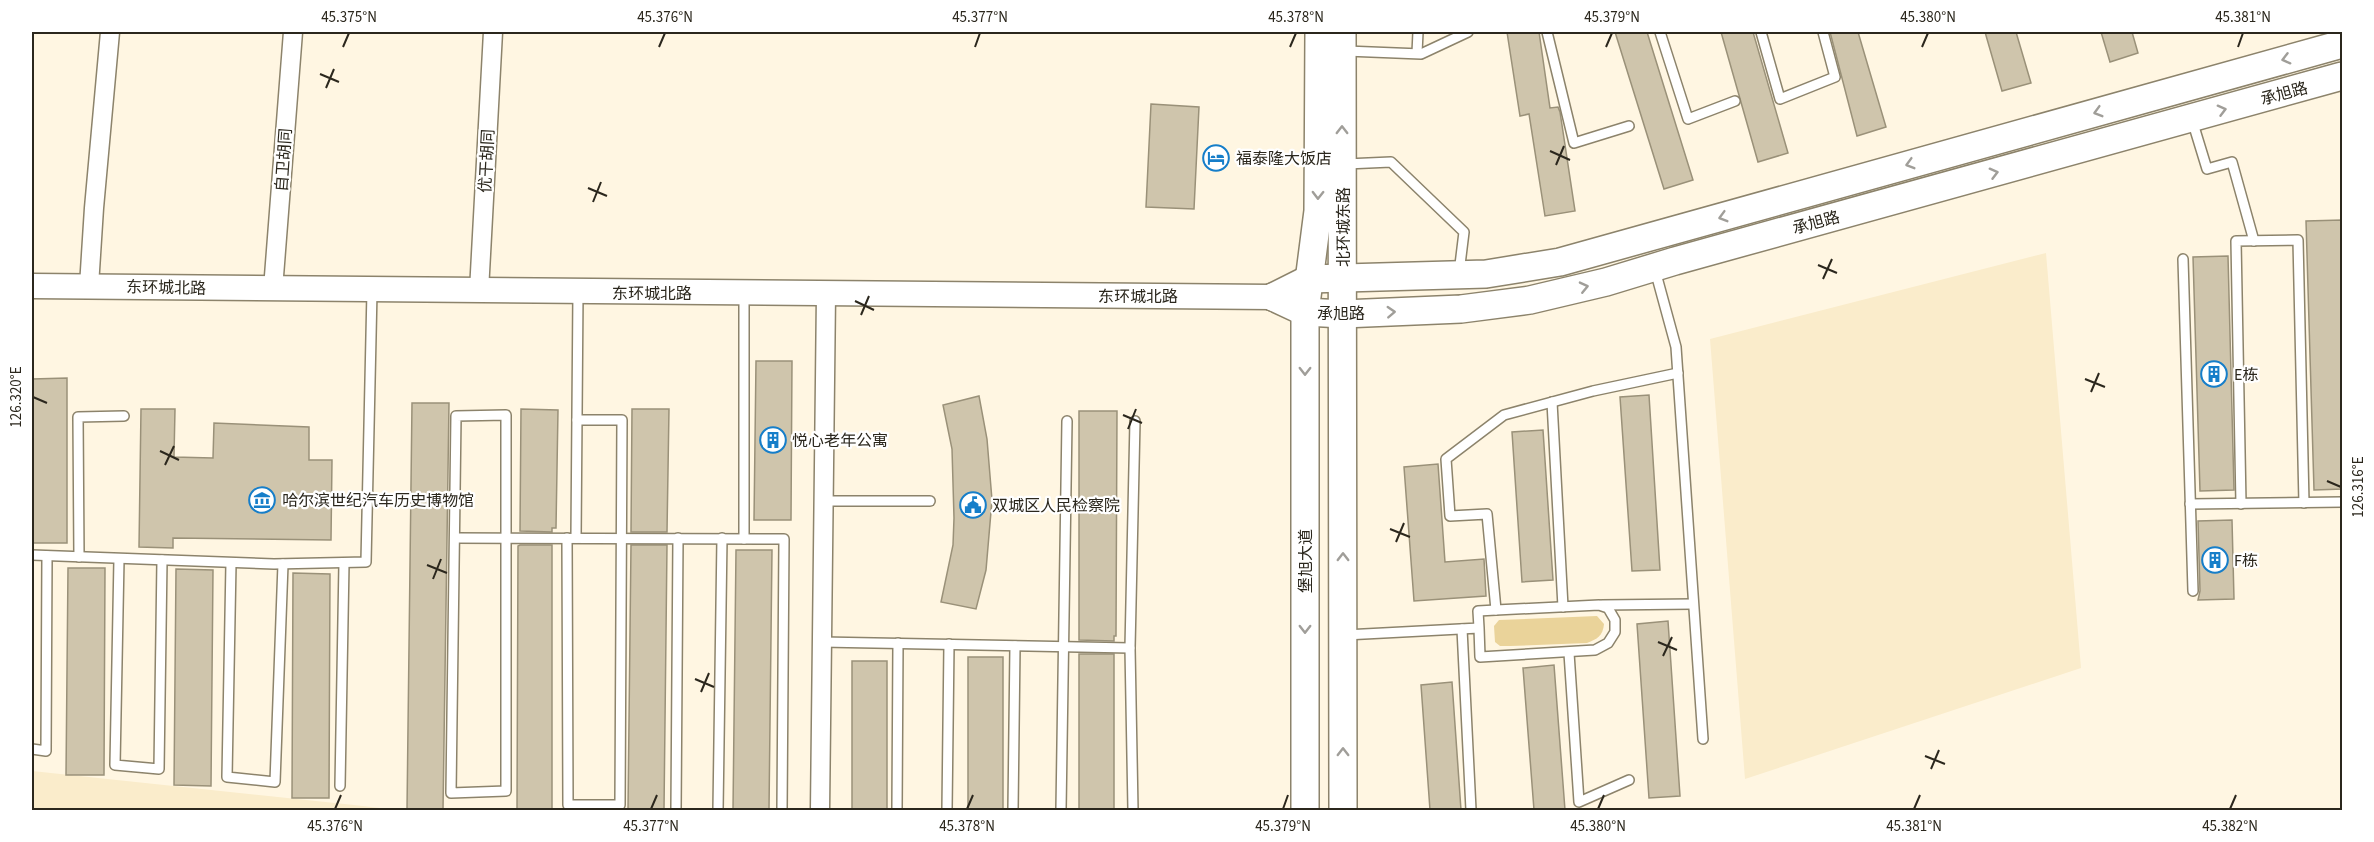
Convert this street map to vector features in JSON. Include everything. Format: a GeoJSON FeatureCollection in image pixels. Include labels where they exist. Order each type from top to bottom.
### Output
{"type":"FeatureCollection","features":[{"type":"Feature","properties":{"kind":"main road","name":"北环城东路"},"geometry":{"type":"LineString","coordinates":[[1331,41],[1342,164],[1343,314]]}},
{"type":"Feature","properties":{"kind":"main road","name":"北环城东路"},"geometry":{"type":"LineString","coordinates":[[1305,312],[1318,211],[1331,41]]}},
{"type":"Feature","properties":{"kind":"main road","name":"承旭路"},"geometry":{"type":"LineString","coordinates":[[1273,297],[1309,279],[1459,275],[1518,270],[1593,254],[2343,44]]}},
{"type":"Feature","properties":{"kind":"main road","name":"承旭路"},"geometry":{"type":"LineString","coordinates":[[1273,297],[1305,312],[1343,314],[1461,309],[1530,300],[1606,282],[2343,76]]}},
{"type":"Feature","properties":{"kind":"main road","name":"东环城北路"},"geometry":{"type":"LineString","coordinates":[[32,286],[1273,297]]}},
{"type":"Feature","properties":{"kind":"main road","name":"堡旭大道"},"geometry":{"type":"LineString","coordinates":[[1305,312],[1305,810]]}},
{"type":"Feature","properties":{"kind":"main road"},"geometry":{"type":"LineString","coordinates":[[1343,314],[1343,810]]}},
{"type":"Feature","properties":{"kind":"street"},"geometry":{"type":"LineString","coordinates":[[89,286],[110,32]]}},
{"type":"Feature","properties":{"kind":"street","name":"自卫胡同"},"geometry":{"type":"LineString","coordinates":[[273,289],[293,32]]}},
{"type":"Feature","properties":{"kind":"street","name":"优干胡同"},"geometry":{"type":"LineString","coordinates":[[479,291],[493,32]]}},
{"type":"Feature","properties":{"kind":"street"},"geometry":{"type":"LineString","coordinates":[[820,810],[826,294]]}},
{"type":"Feature","properties":{"kind":"lane"},"geometry":{"type":"LineString","coordinates":[[1417,53],[1418,32]]}},
{"type":"Feature","properties":{"kind":"lane"},"geometry":{"type":"LineString","coordinates":[[1331,41],[1417,53],[1433,49],[1468,32]]}},
{"type":"Feature","properties":{"kind":"lane"},"geometry":{"type":"LineString","coordinates":[[1547,32],[1574,143],[1629,126]]}},
{"type":"Feature","properties":{"kind":"lane"},"geometry":{"type":"LineString","coordinates":[[1660,32],[1688,119],[1735,101]]}},
{"type":"Feature","properties":{"kind":"lane"},"geometry":{"type":"LineString","coordinates":[[1761,32],[1780,99],[1835,77],[1823,32]]}},
{"type":"Feature","properties":{"kind":"lane"},"geometry":{"type":"LineString","coordinates":[[2191,118],[2207,169],[2232,162],[2254,241]]}},
{"type":"Feature","properties":{"kind":"lane"},"geometry":{"type":"LineString","coordinates":[[1342,164],[1391,162],[1464,232],[1459,275]]}},
{"type":"Feature","properties":{"kind":"lane"},"geometry":{"type":"LineString","coordinates":[[2241,504],[2236,242],[2254,241],[2298,240],[2304,502]]}},
{"type":"Feature","properties":{"kind":"lane"},"geometry":{"type":"LineString","coordinates":[[2183,259],[2193,591]]}},
{"type":"Feature","properties":{"kind":"lane"},"geometry":{"type":"LineString","coordinates":[[1654,267],[1676,347],[1703,739]]}},
{"type":"Feature","properties":{"kind":"lane"},"geometry":{"type":"LineString","coordinates":[[32,555],[231,563],[366,562],[372,290]]}},
{"type":"Feature","properties":{"kind":"lane"},"geometry":{"type":"LineString","coordinates":[[577,420],[622,420],[620,805],[568,805],[578,292]]}},
{"type":"Feature","properties":{"kind":"lane"},"geometry":{"type":"LineString","coordinates":[[744,293],[744,539]]}},
{"type":"Feature","properties":{"kind":"lane"},"geometry":{"type":"LineString","coordinates":[[1496,610],[1487,514],[1450,516],[1446,459],[1504,415],[1678,373]]}},
{"type":"Feature","properties":{"kind":"lane"},"geometry":{"type":"LineString","coordinates":[[1552,402],[1563,607]]}},
{"type":"Feature","properties":{"kind":"lane"},"geometry":{"type":"LineString","coordinates":[[506,415],[506,538],[506,791],[451,793],[456,416],[506,415]]}},
{"type":"Feature","properties":{"kind":"lane"},"geometry":{"type":"LineString","coordinates":[[79,557],[78,417],[124,416]]}},
{"type":"Feature","properties":{"kind":"lane"},"geometry":{"type":"LineString","coordinates":[[1061,810],[1067,421]]}},
{"type":"Feature","properties":{"kind":"lane"},"geometry":{"type":"LineString","coordinates":[[1133,810],[1130,648],[1135,421]]}},
{"type":"Feature","properties":{"kind":"lane"},"geometry":{"type":"LineString","coordinates":[[824,501],[930,501]]}},
{"type":"Feature","properties":{"kind":"lane"},"geometry":{"type":"LineString","coordinates":[[2190,504],[2343,502]]}},
{"type":"Feature","properties":{"kind":"lane"},"geometry":{"type":"LineString","coordinates":[[456,538],[784,539],[782,810]]}},
{"type":"Feature","properties":{"kind":"lane"},"geometry":{"type":"LineString","coordinates":[[676,810],[678,538]]}},
{"type":"Feature","properties":{"kind":"lane"},"geometry":{"type":"LineString","coordinates":[[718,810],[722,538]]}},
{"type":"Feature","properties":{"kind":"lane"},"geometry":{"type":"LineString","coordinates":[[32,749],[46,751],[47,556]]}},
{"type":"Feature","properties":{"kind":"lane"},"geometry":{"type":"LineString","coordinates":[[118,559],[115,765],[159,769],[162,560]]}},
{"type":"Feature","properties":{"kind":"lane"},"geometry":{"type":"LineString","coordinates":[[231,563],[227,777],[274,782],[283,564]]}},
{"type":"Feature","properties":{"kind":"lane"},"geometry":{"type":"LineString","coordinates":[[340,786],[344,563]]}},
{"type":"Feature","properties":{"kind":"lane"},"geometry":{"type":"LineString","coordinates":[[1599,605],[1608,608],[1615,620],[1615,632],[1608,643],[1595,650],[1480,657],[1478,611],[1599,605],[1693,604]]}},
{"type":"Feature","properties":{"kind":"lane"},"geometry":{"type":"LineString","coordinates":[[1343,635],[1479,628]]}},
{"type":"Feature","properties":{"kind":"lane"},"geometry":{"type":"LineString","coordinates":[[1462,629],[1471,810]]}},
{"type":"Feature","properties":{"kind":"lane"},"geometry":{"type":"LineString","coordinates":[[822,642],[1130,648]]}},
{"type":"Feature","properties":{"kind":"lane"},"geometry":{"type":"LineString","coordinates":[[897,810],[898,643]]}},
{"type":"Feature","properties":{"kind":"lane"},"geometry":{"type":"LineString","coordinates":[[947,810],[949,644]]}},
{"type":"Feature","properties":{"kind":"lane"},"geometry":{"type":"LineString","coordinates":[[1013,810],[1015,646]]}},
{"type":"Feature","properties":{"kind":"lane"},"geometry":{"type":"LineString","coordinates":[[1569,653],[1579,802],[1629,780]]}},
{"type":"Feature","properties":{"kind":"shaded area"},"geometry":{"type":"Polygon","coordinates":[[[2046,253],[2081,668],[1745,779],[1710,339],[2046,253]]]}},
{"type":"Feature","properties":{"kind":"shaded area"},"geometry":{"type":"Polygon","coordinates":[[[1597,616],[1604,624],[1601,634],[1587,643],[1500,646],[1495,642],[1494,626],[1499,620],[1597,616]]]}},
{"type":"Feature","properties":{"kind":"shaded area"},"geometry":{"type":"Polygon","coordinates":[[[32,771],[354,805],[397,810],[32,810],[32,771]]]}},
{"type":"Feature","properties":{"kind":"building"},"geometry":{"type":"Polygon","coordinates":[[[1507,32],[1539,32],[1550,108],[1558,107],[1560,112],[1575,211],[1545,216],[1529,114],[1520,116],[1507,32]]]}},
{"type":"Feature","properties":{"kind":"building"},"geometry":{"type":"Polygon","coordinates":[[[1615,32],[1647,32],[1693,180],[1664,189],[1615,32]]]}},
{"type":"Feature","properties":{"kind":"building"},"geometry":{"type":"Polygon","coordinates":[[[1721,32],[1753,32],[1788,153],[1758,162],[1721,32]]]}},
{"type":"Feature","properties":{"kind":"building"},"geometry":{"type":"Polygon","coordinates":[[[1830,32],[1858,32],[1886,127],[1857,136],[1830,32]]]}},
{"type":"Feature","properties":{"kind":"building"},"geometry":{"type":"Polygon","coordinates":[[[1985,32],[2016,32],[2031,83],[2002,91],[1985,32]]]}},
{"type":"Feature","properties":{"kind":"building"},"geometry":{"type":"Polygon","coordinates":[[[2101,32],[2132,32],[2138,53],[2110,62],[2101,32]]]}},
{"type":"Feature","properties":{"kind":"building"},"geometry":{"type":"Polygon","coordinates":[[[1151,104],[1199,107],[1194,209],[1146,207],[1151,104]]]}},
{"type":"Feature","properties":{"kind":"building"},"geometry":{"type":"Polygon","coordinates":[[[2342,220],[2343,489],[2314,490],[2306,221],[2342,220]]]}},
{"type":"Feature","properties":{"kind":"building","name":"E栋"},"geometry":{"type":"Polygon","coordinates":[[[2228,256],[2234,490],[2200,491],[2193,257],[2228,256]]]}},
{"type":"Feature","properties":{"kind":"building","name":"悦心老年公寓"},"geometry":{"type":"Polygon","coordinates":[[[756,361],[792,361],[791,520],[754,520],[756,361]]]}},
{"type":"Feature","properties":{"kind":"building"},"geometry":{"type":"Polygon","coordinates":[[[67,378],[67,543],[32,543],[32,379],[67,378]]]}},
{"type":"Feature","properties":{"kind":"building"},"geometry":{"type":"Polygon","coordinates":[[[1649,395],[1660,570],[1632,571],[1620,397],[1649,395]]]}},
{"type":"Feature","properties":{"kind":"building","name":"双城区人民检察院"},"geometry":{"type":"Polygon","coordinates":[[[979,396],[987,439],[992,500],[986,570],[976,609],[941,602],[953,545],[954,518],[952,449],[943,405],[979,396]]]}},
{"type":"Feature","properties":{"kind":"building"},"geometry":{"type":"Polygon","coordinates":[[[412,403],[449,403],[443,810],[407,810],[412,403]]]}},
{"type":"Feature","properties":{"kind":"building","name":"哈尔滨世纪汽车历史博物馆"},"geometry":{"type":"Polygon","coordinates":[[[141,409],[175,409],[174,457],[213,458],[214,423],[309,427],[309,460],[332,460],[331,540],[173,538],[173,548],[139,547],[141,409]]]}},
{"type":"Feature","properties":{"kind":"building"},"geometry":{"type":"Polygon","coordinates":[[[521,409],[558,410],[556,528],[552,528],[552,532],[520,531],[521,409]]]}},
{"type":"Feature","properties":{"kind":"building"},"geometry":{"type":"Polygon","coordinates":[[[632,409],[669,409],[667,532],[631,532],[632,409]]]}},
{"type":"Feature","properties":{"kind":"building"},"geometry":{"type":"Polygon","coordinates":[[[1079,411],[1117,411],[1116,636],[1114,636],[1114,641],[1079,640],[1079,411]]]}},
{"type":"Feature","properties":{"kind":"building"},"geometry":{"type":"Polygon","coordinates":[[[1543,430],[1553,580],[1522,582],[1512,432],[1543,430]]]}},
{"type":"Feature","properties":{"kind":"building"},"geometry":{"type":"Polygon","coordinates":[[[1438,464],[1445,562],[1484,559],[1486,596],[1414,601],[1404,467],[1438,464]]]}},
{"type":"Feature","properties":{"kind":"building","name":"F栋"},"geometry":{"type":"Polygon","coordinates":[[[2232,520],[2234,599],[2198,600],[2200,591],[2198,521],[2232,520]]]}},
{"type":"Feature","properties":{"kind":"building"},"geometry":{"type":"Polygon","coordinates":[[[552,545],[552,810],[517,810],[518,546],[552,545]]]}},
{"type":"Feature","properties":{"kind":"building"},"geometry":{"type":"Polygon","coordinates":[[[631,545],[667,545],[664,810],[628,810],[631,545]]]}},
{"type":"Feature","properties":{"kind":"building"},"geometry":{"type":"Polygon","coordinates":[[[736,550],[772,550],[769,810],[733,810],[736,550]]]}},
{"type":"Feature","properties":{"kind":"building"},"geometry":{"type":"Polygon","coordinates":[[[68,568],[105,568],[104,775],[66,775],[68,568]]]}},
{"type":"Feature","properties":{"kind":"building"},"geometry":{"type":"Polygon","coordinates":[[[176,569],[213,570],[211,786],[174,785],[176,569]]]}},
{"type":"Feature","properties":{"kind":"building"},"geometry":{"type":"Polygon","coordinates":[[[293,573],[330,574],[329,798],[292,798],[293,573]]]}},
{"type":"Feature","properties":{"kind":"building"},"geometry":{"type":"Polygon","coordinates":[[[1668,621],[1680,796],[1649,798],[1637,624],[1668,621]]]}},
{"type":"Feature","properties":{"kind":"building"},"geometry":{"type":"Polygon","coordinates":[[[1079,654],[1114,654],[1114,810],[1079,810],[1079,654]]]}},
{"type":"Feature","properties":{"kind":"building"},"geometry":{"type":"Polygon","coordinates":[[[968,657],[1003,657],[1003,810],[968,810],[968,657]]]}},
{"type":"Feature","properties":{"kind":"building"},"geometry":{"type":"Polygon","coordinates":[[[852,661],[887,661],[887,810],[852,810],[852,661]]]}},
{"type":"Feature","properties":{"kind":"building"},"geometry":{"type":"Polygon","coordinates":[[[1554,665],[1565,810],[1534,810],[1523,668],[1554,665]]]}},
{"type":"Feature","properties":{"kind":"building"},"geometry":{"type":"Polygon","coordinates":[[[1452,682],[1461,810],[1430,810],[1421,685],[1452,682]]]}},
{"type":"Feature","properties":{"kind":"place","name":"福泰隆大饭店"},"geometry":{"type":"Point","coordinates":[1216,158]}},
{"type":"Feature","properties":{"kind":"place","name":"E栋"},"geometry":{"type":"Point","coordinates":[2214,374]}},
{"type":"Feature","properties":{"kind":"place","name":"悦心老年公寓"},"geometry":{"type":"Point","coordinates":[773,440]}},
{"type":"Feature","properties":{"kind":"place","name":"哈尔滨世纪汽车历史博物馆"},"geometry":{"type":"Point","coordinates":[262,500]}},
{"type":"Feature","properties":{"kind":"place","name":"双城区人民检察院"},"geometry":{"type":"Point","coordinates":[973,505]}},
{"type":"Feature","properties":{"kind":"place","name":"F栋"},"geometry":{"type":"Point","coordinates":[2215,560]}}]}
